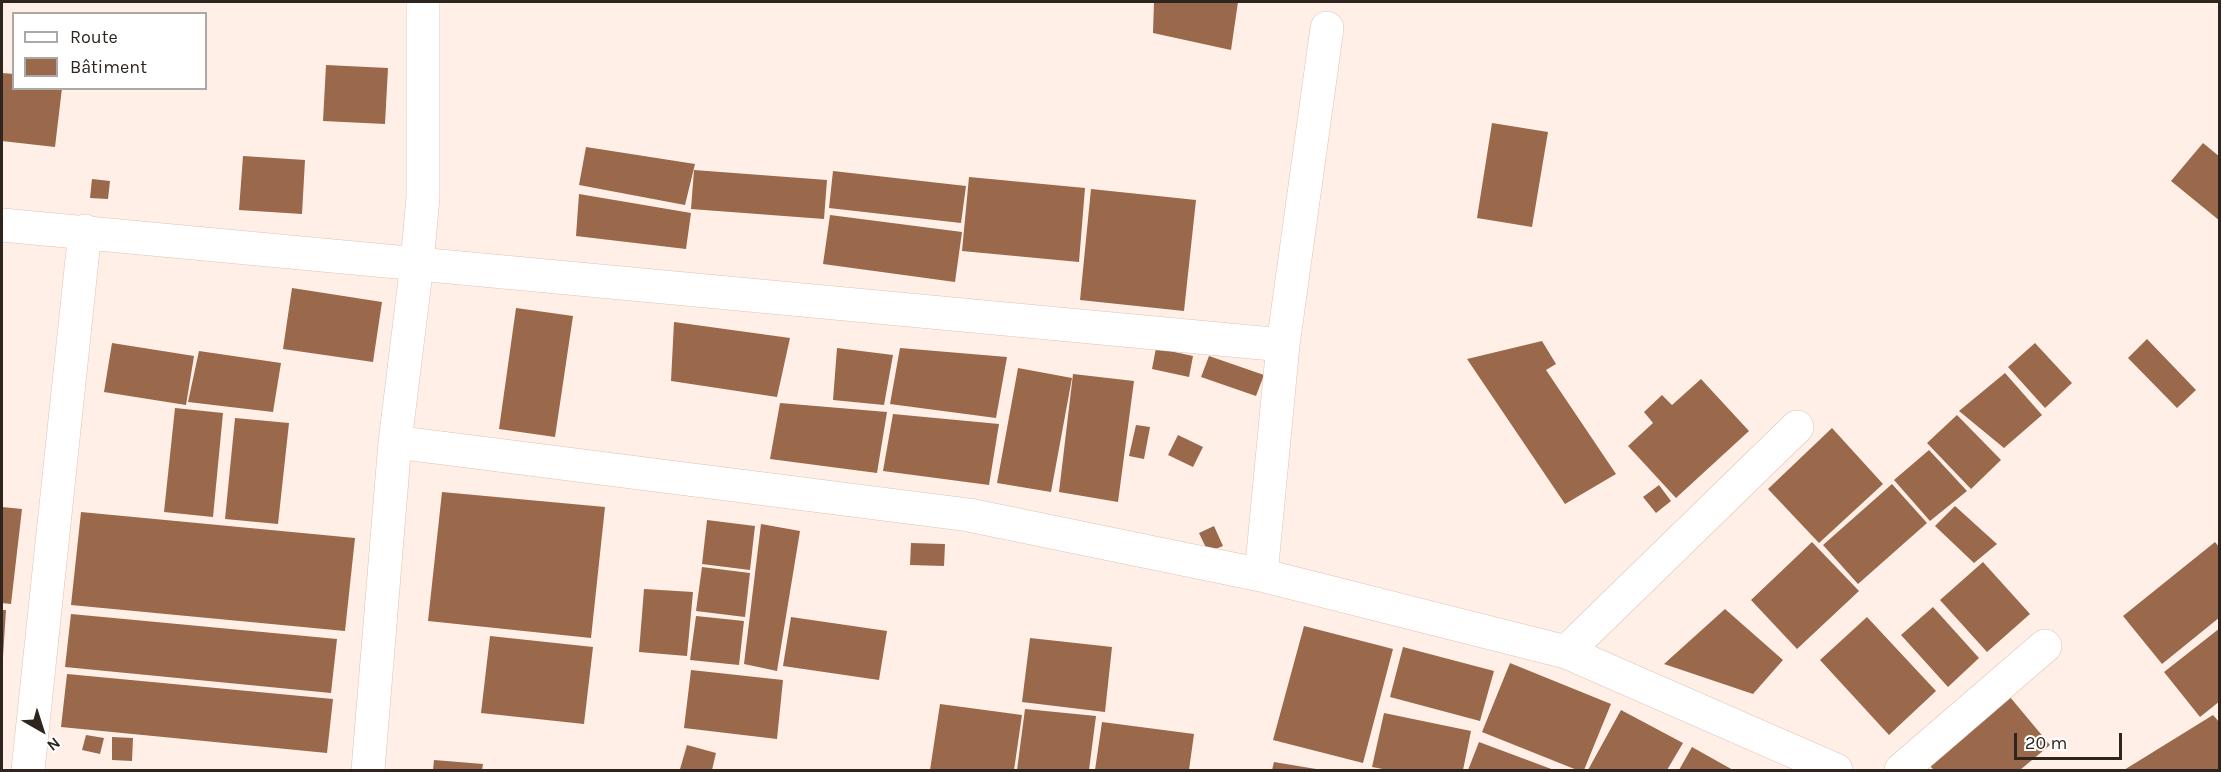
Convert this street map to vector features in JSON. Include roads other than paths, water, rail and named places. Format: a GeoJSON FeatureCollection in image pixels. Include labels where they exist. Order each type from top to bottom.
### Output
{"type":"FeatureCollection","features":[{"type":"Feature","properties":{"kind":"street"},"geometry":{"type":"LineString","coordinates":[[368,771],[394,442],[417,264],[423,197],[423,2]]}},
{"type":"Feature","properties":{"kind":"street"},"geometry":{"type":"LineString","coordinates":[[1261,575],[1283,345],[1327,28]]}},
{"type":"Feature","properties":{"kind":"street"},"geometry":{"type":"LineString","coordinates":[[2,225],[1283,345]]}},
{"type":"Feature","properties":{"kind":"street"},"geometry":{"type":"LineString","coordinates":[[28,771],[85,231]]}},
{"type":"Feature","properties":{"kind":"street"},"geometry":{"type":"LineString","coordinates":[[1566,652],[1797,426]]}},
{"type":"Feature","properties":{"kind":"street"},"geometry":{"type":"LineString","coordinates":[[394,442],[969,515],[1261,575],[1566,652],[1836,771]]}},
{"type":"Feature","properties":{"kind":"street"},"geometry":{"type":"LineString","coordinates":[[1901,771],[2045,646]]}}]}
